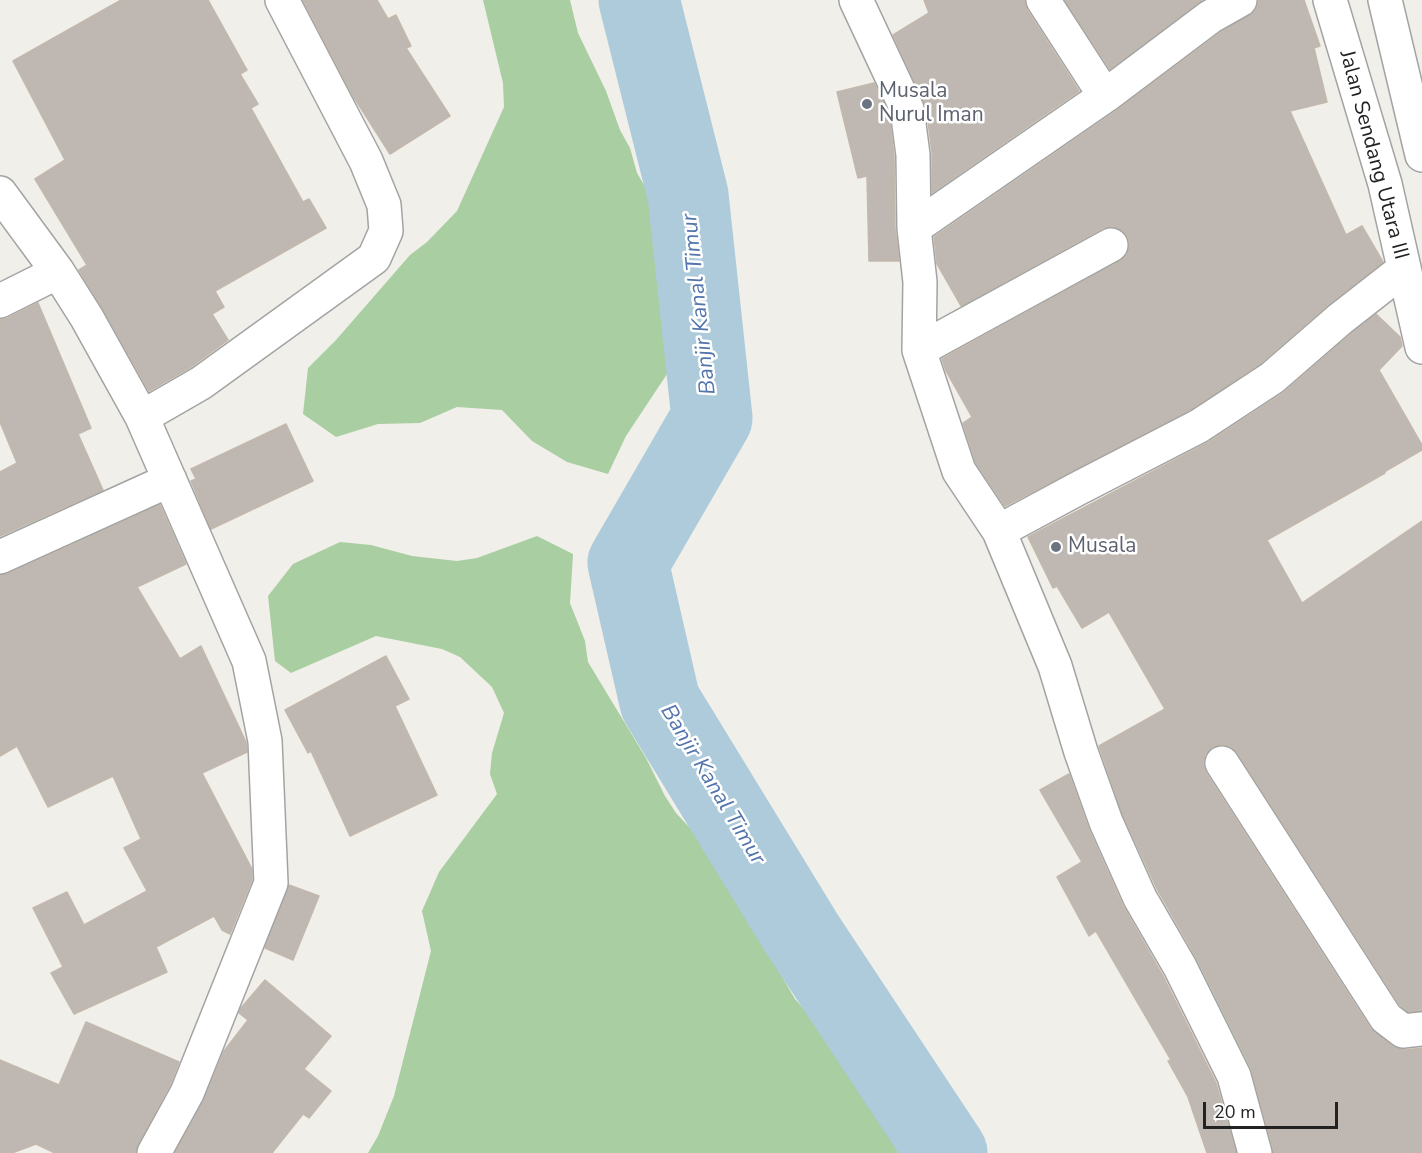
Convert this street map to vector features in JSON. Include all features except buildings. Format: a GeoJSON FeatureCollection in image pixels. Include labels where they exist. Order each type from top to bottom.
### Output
{"type":"FeatureCollection","features":[{"type":"Feature","properties":{"kind":"street"},"geometry":{"type":"LineString","coordinates":[[142,417],[201,383],[374,258],[386,231],[384,205],[366,161],[282,0]]}},
{"type":"Feature","properties":{"kind":"street"},"geometry":{"type":"LineString","coordinates":[[856,0],[908,109],[913,154],[914,228],[920,282],[919,350],[959,471],[999,531],[1055,666],[1081,752],[1106,822],[1140,898],[1180,967],[1234,1076],[1254,1153]]}},
{"type":"Feature","properties":{"kind":"street"},"geometry":{"type":"LineString","coordinates":[[1042,0],[1105,96]]}},
{"type":"Feature","properties":{"kind":"street"},"geometry":{"type":"LineString","coordinates":[[914,228],[1105,96],[1210,17],[1240,0]]}},
{"type":"Feature","properties":{"kind":"street","name":"Jalan Sendang Utara III"},"geometry":{"type":"LineString","coordinates":[[1330,0],[1385,184],[1422,347]]}},
{"type":"Feature","properties":{"kind":"street"},"geometry":{"type":"LineString","coordinates":[[1385,0],[1422,151],[1385,184]]}},
{"type":"Feature","properties":{"kind":"street"},"geometry":{"type":"LineString","coordinates":[[0,193],[58,272],[87,318],[142,417],[249,661],[265,741],[271,883],[187,1093],[154,1153]]}},
{"type":"Feature","properties":{"kind":"street"},"geometry":{"type":"LineString","coordinates":[[919,350],[1111,245]]}},
{"type":"Feature","properties":{"kind":"street"},"geometry":{"type":"LineString","coordinates":[[999,531],[1199,426],[1272,378],[1340,319],[1404,269]]}},
{"type":"Feature","properties":{"kind":"street"},"geometry":{"type":"LineString","coordinates":[[0,301],[58,272]]}},
{"type":"Feature","properties":{"kind":"street"},"geometry":{"type":"LineString","coordinates":[[0,557],[170,480]]}},
{"type":"Feature","properties":{"kind":"street"},"geometry":{"type":"LineString","coordinates":[[1222,763],[1386,1018],[1403,1031],[1422,1029]]}},
{"type":"Feature","properties":{"kind":"green space"},"geometry":{"type":"Polygon","coordinates":[[[483,0],[570,0],[578,33],[606,91],[620,130],[630,148],[637,173],[660,212],[690,286],[687,327],[673,365],[626,436],[608,474],[567,462],[532,441],[502,410],[457,407],[420,423],[378,424],[336,437],[303,414],[308,368],[336,340],[410,255],[427,242],[457,211],[504,107],[503,83],[483,0]]]}},
{"type":"Feature","properties":{"kind":"green space"},"geometry":{"type":"Polygon","coordinates":[[[537,536],[573,554],[570,603],[585,641],[588,662],[646,758],[665,796],[676,813],[704,843],[795,999],[836,1046],[899,1153],[368,1153],[378,1136],[394,1096],[431,951],[422,911],[439,872],[497,794],[490,774],[492,753],[504,713],[492,687],[460,657],[442,649],[376,636],[291,673],[275,661],[268,596],[293,564],[340,542],[371,545],[412,556],[457,561],[477,558],[537,536]]]}},
{"type":"Feature","properties":{"kind":"waterway","name":"Banjir Kanal Timur"},"geometry":{"type":"LineString","coordinates":[[639,0],[688,195],[712,418],[628,563],[660,702],[802,934],[947,1153]]}},
{"type":"Feature","properties":{"kind":"place","name":"Musala Nurul Iman"},"geometry":{"type":"Point","coordinates":[867,104]}},
{"type":"Feature","properties":{"kind":"place","name":"Musala"},"geometry":{"type":"Point","coordinates":[1056,547]}}]}
